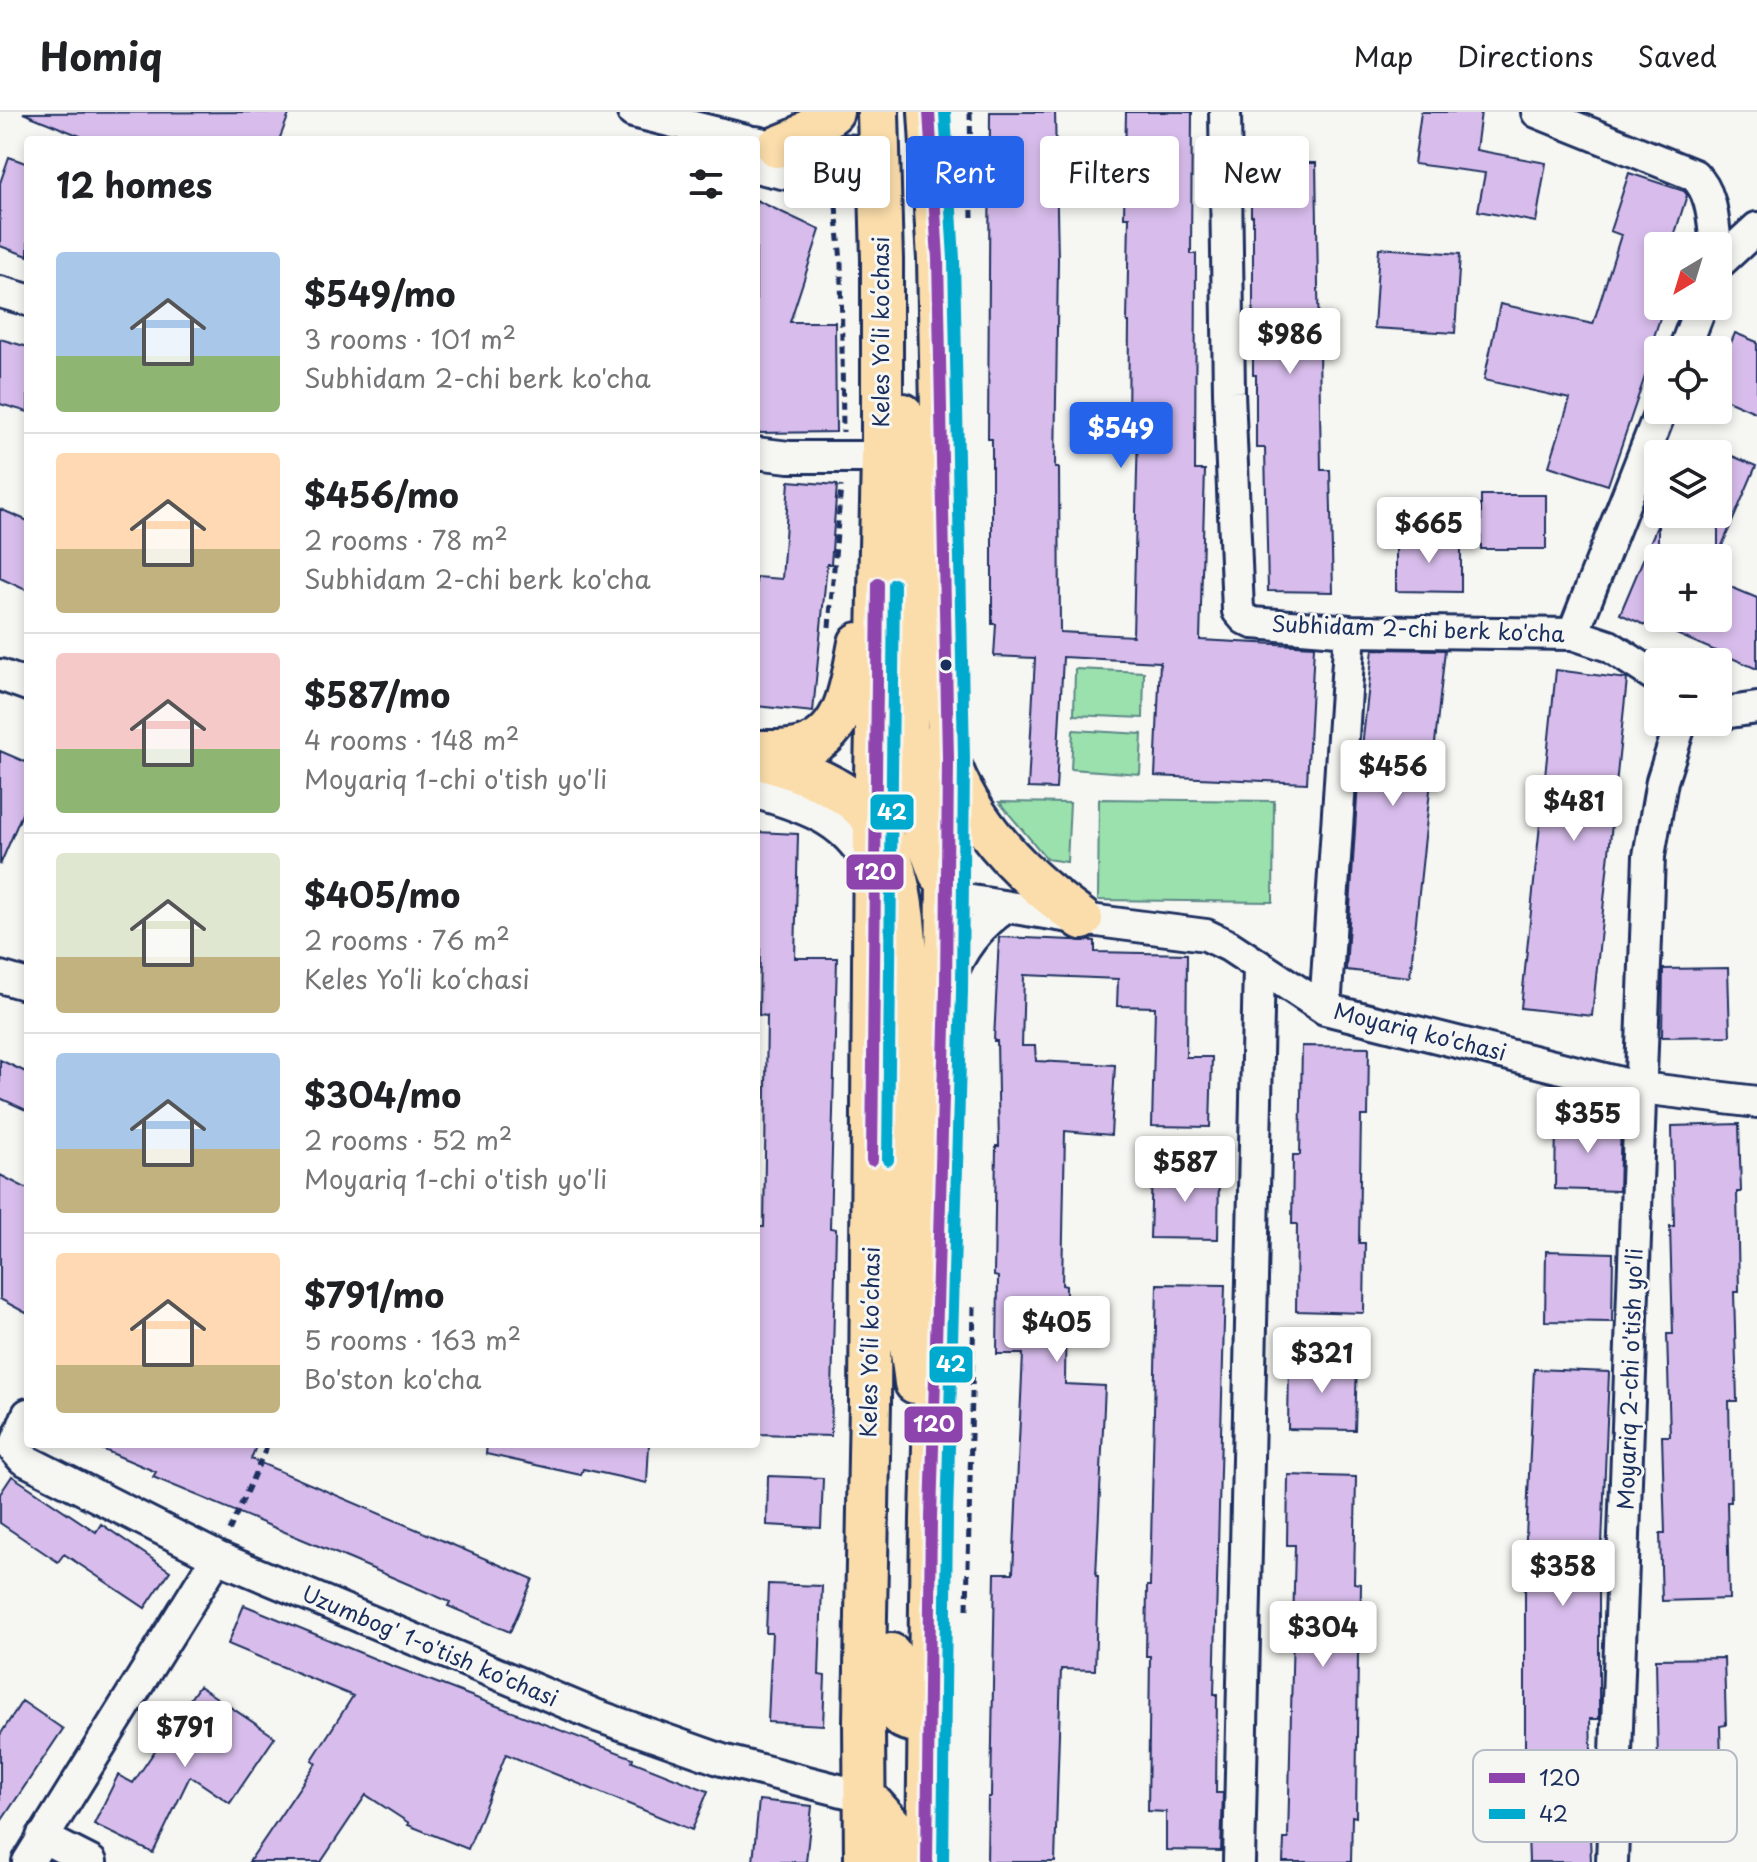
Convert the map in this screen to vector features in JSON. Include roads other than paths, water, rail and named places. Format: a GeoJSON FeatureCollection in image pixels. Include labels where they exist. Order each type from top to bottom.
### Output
{"type":"FeatureCollection","features":[{"type":"Feature","properties":{"kind":"main road"},"geometry":{"type":"LineString","coordinates":[[760,149],[799,138],[833,112]]}},
{"type":"Feature","properties":{"kind":"main road","name":"Keles Yoʻli koʻchasi"},"geometry":{"type":"LineString","coordinates":[[878,112],[879,136]]}},
{"type":"Feature","properties":{"kind":"main road","name":"Keles Yoʻli koʻchasi"},"geometry":{"type":"LineString","coordinates":[[879,549],[882,457],[881,208]]}},
{"type":"Feature","properties":{"kind":"main road"},"geometry":{"type":"LineString","coordinates":[[927,1862],[931,1518],[946,991],[948,759],[935,208]]}},
{"type":"Feature","properties":{"kind":"main road"},"geometry":{"type":"LineString","coordinates":[[882,260],[912,484],[907,727],[916,810],[947,897]]}},
{"type":"Feature","properties":{"kind":"main road"},"geometry":{"type":"LineString","coordinates":[[874,821],[879,549]]}},
{"type":"Feature","properties":{"kind":"main road"},"geometry":{"type":"LineString","coordinates":[[760,751],[786,751],[812,744],[838,718],[848,698],[879,549]]}},
{"type":"Feature","properties":{"kind":"main road"},"geometry":{"type":"LineString","coordinates":[[760,759],[825,783],[851,800],[874,821],[886,842],[888,891],[907,992],[906,1307],[931,1518]]}},
{"type":"Feature","properties":{"kind":"main road"},"geometry":{"type":"LineString","coordinates":[[874,821],[896,818],[925,803],[940,784],[948,759]]}},
{"type":"Feature","properties":{"kind":"main road"},"geometry":{"type":"LineString","coordinates":[[948,759],[969,803],[1000,846],[1032,881],[1082,919]]}},
{"type":"Feature","properties":{"kind":"main road"},"geometry":{"type":"LineString","coordinates":[[888,891],[947,897]]}},
{"type":"Feature","properties":{"kind":"main road","name":"Keles Yoʻli koʻchasi"},"geometry":{"type":"LineString","coordinates":[[865,1862],[864,1722],[870,1403],[888,891]]}},
{"type":"Feature","properties":{"kind":"main road"},"geometry":{"type":"LineString","coordinates":[[870,1403],[891,1527],[892,1708],[900,1718],[914,1723],[928,1722]]}},
{"type":"Feature","properties":{"kind":"main road"},"geometry":{"type":"LineString","coordinates":[[866,1797],[892,1826],[900,1862]]}},
{"type":"Feature","properties":{"kind":"street"},"geometry":{"type":"LineString","coordinates":[[624,112],[675,136]]}},
{"type":"Feature","properties":{"kind":"street"},"geometry":{"type":"LineString","coordinates":[[633,112],[715,136]]}},
{"type":"Feature","properties":{"kind":"street","name":"Subhidam 2-chi berk ko'cha"},"geometry":{"type":"LineString","coordinates":[[1225,112],[1229,392],[1238,611],[1253,623],[1350,631],[1573,634],[1609,646],[1644,669]]}},
{"type":"Feature","properties":{"kind":"street"},"geometry":{"type":"LineString","coordinates":[[1537,112],[1694,175],[1702,182],[1709,197],[1714,232]]}},
{"type":"Feature","properties":{"kind":"street"},"geometry":{"type":"LineString","coordinates":[[760,149],[784,153]]}},
{"type":"Feature","properties":{"kind":"street"},"geometry":{"type":"LineString","coordinates":[[1732,250],[1757,228]]}},
{"type":"Feature","properties":{"kind":"street"},"geometry":{"type":"LineString","coordinates":[[0,292],[24,299]]}},
{"type":"Feature","properties":{"kind":"street"},"geometry":{"type":"LineString","coordinates":[[1573,634],[1656,424]]}},
{"type":"Feature","properties":{"kind":"street"},"geometry":{"type":"LineString","coordinates":[[760,453],[789,457],[882,457]]}},
{"type":"Feature","properties":{"kind":"street"},"geometry":{"type":"LineString","coordinates":[[1325,1009],[1350,631]]}},
{"type":"Feature","properties":{"kind":"street"},"geometry":{"type":"LineString","coordinates":[[0,675],[24,684]]}},
{"type":"Feature","properties":{"kind":"street"},"geometry":{"type":"LineString","coordinates":[[1732,712],[1757,708]]}},
{"type":"Feature","properties":{"kind":"street","name":"Moyariq 2-chi o'tish yo'li"},"geometry":{"type":"LineString","coordinates":[[1616,1750],[1649,856],[1662,781],[1676,736]]}},
{"type":"Feature","properties":{"kind":"street"},"geometry":{"type":"LineString","coordinates":[[760,794],[819,814],[874,821]]}},
{"type":"Feature","properties":{"kind":"street"},"geometry":{"type":"LineString","coordinates":[[819,814],[858,847],[888,891]]}},
{"type":"Feature","properties":{"kind":"street","name":"Moyariq ko'chasi"},"geometry":{"type":"LineString","coordinates":[[947,897],[1005,908],[1206,935],[1325,1009],[1641,1088],[1757,1102]]}},
{"type":"Feature","properties":{"kind":"street"},"geometry":{"type":"LineString","coordinates":[[946,991],[957,961],[972,937],[1005,908]]}},
{"type":"Feature","properties":{"kind":"street"},"geometry":{"type":"LineString","coordinates":[[1239,1862],[1259,966]]}},
{"type":"Feature","properties":{"kind":"street"},"geometry":{"type":"LineString","coordinates":[[0,977],[24,984]]}},
{"type":"Feature","properties":{"kind":"street","name":"Uzumbog' 1-o'tish ko'chasi"},"geometry":{"type":"LineString","coordinates":[[24,1424],[14,1449],[23,1459],[217,1557],[598,1716],[722,1760],[866,1797]]}},
{"type":"Feature","properties":{"kind":"street"},"geometry":{"type":"LineString","coordinates":[[91,1862],[35,1850],[217,1557]]}},
{"type":"Feature","properties":{"kind":"street","name":"Moyariq 2-chi o'tish yo'li"},"geometry":{"type":"LineString","coordinates":[[1612,1862],[1613,1842]]}}]}
